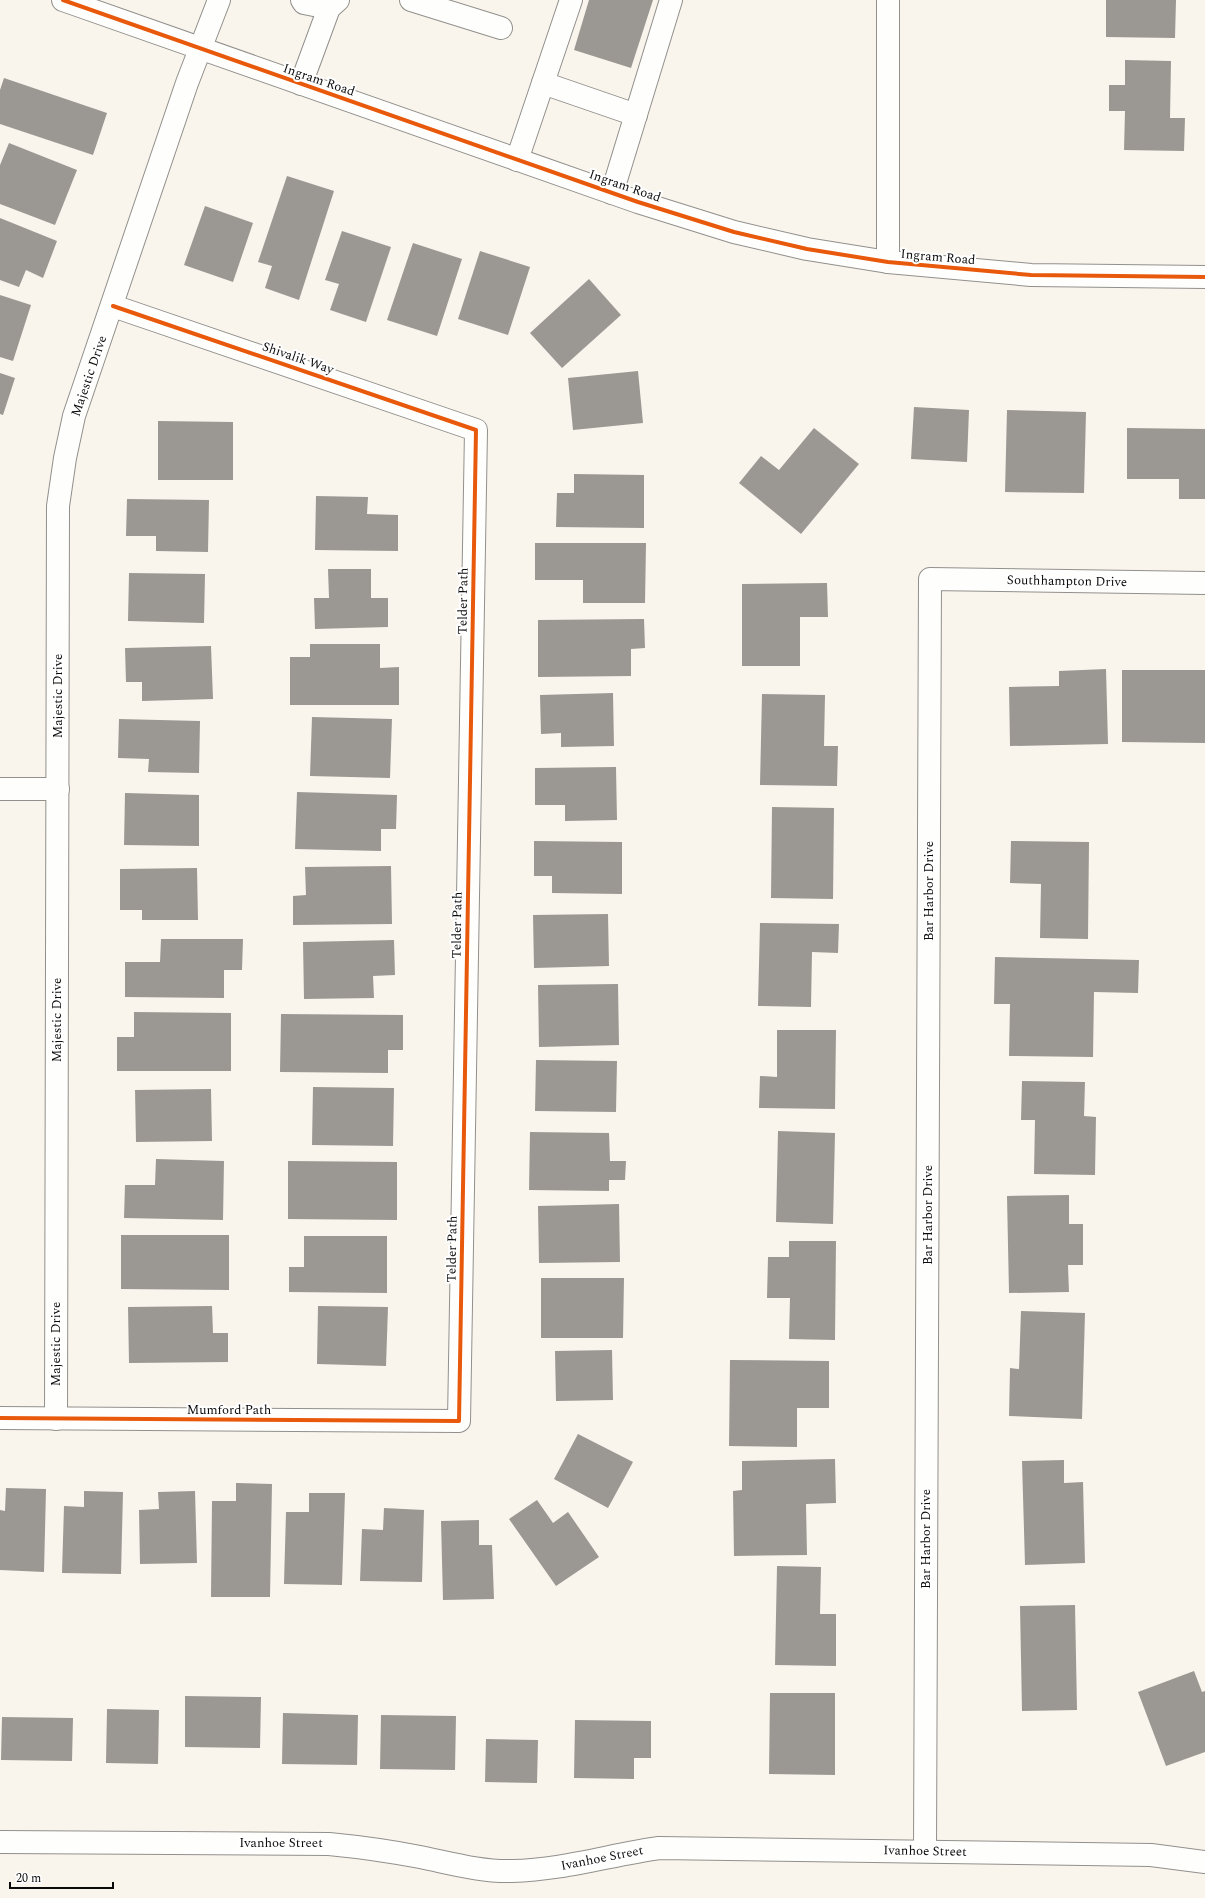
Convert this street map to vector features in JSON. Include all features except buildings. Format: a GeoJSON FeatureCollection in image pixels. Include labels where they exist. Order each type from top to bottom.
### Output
{"type":"FeatureCollection","features":[{"type":"Feature","properties":{"kind":"street","name":"Ingram Road"},"geometry":{"type":"LineString","coordinates":[[62,0],[612,193],[734,232],[807,249],[888,262],[1031,275],[1205,277]]}},
{"type":"Feature","properties":{"kind":"street","name":"Majestic Drive"},"geometry":{"type":"LineString","coordinates":[[56,1418],[58,506],[65,458],[74,416],[113,306],[187,84],[219,0]]}},
{"type":"Feature","properties":{"kind":"street"},"geometry":{"type":"LineString","coordinates":[[301,84],[334,4],[304,3],[302,0]]}},
{"type":"Feature","properties":{"kind":"street"},"geometry":{"type":"LineString","coordinates":[[411,0],[501,28]]}},
{"type":"Feature","properties":{"kind":"street"},"geometry":{"type":"LineString","coordinates":[[517,160],[571,0]]}},
{"type":"Feature","properties":{"kind":"street"},"geometry":{"type":"LineString","coordinates":[[612,193],[671,0]]}},
{"type":"Feature","properties":{"kind":"street"},"geometry":{"type":"LineString","coordinates":[[888,0],[888,262]]}},
{"type":"Feature","properties":{"kind":"street"},"geometry":{"type":"LineString","coordinates":[[543,84],[636,115]]}},
{"type":"Feature","properties":{"kind":"street","name":"Shivalik Way"},"geometry":{"type":"LineString","coordinates":[[113,306],[476,430]]}},
{"type":"Feature","properties":{"kind":"street","name":"Telder Path"},"geometry":{"type":"LineString","coordinates":[[458,1421],[476,430]]}},
{"type":"Feature","properties":{"kind":"street","name":"Southhampton Drive"},"geometry":{"type":"LineString","coordinates":[[930,579],[1205,583]]}},
{"type":"Feature","properties":{"kind":"street","name":"Bar Harbor Drive"},"geometry":{"type":"LineString","coordinates":[[925,1851],[930,579]]}},
{"type":"Feature","properties":{"kind":"street"},"geometry":{"type":"LineString","coordinates":[[0,789],[58,789]]}},
{"type":"Feature","properties":{"kind":"street","name":"Mumford Path"},"geometry":{"type":"LineString","coordinates":[[0,1418],[458,1421]]}},
{"type":"Feature","properties":{"kind":"street","name":"Ivanhoe Street"},"geometry":{"type":"LineString","coordinates":[[0,1842],[330,1844],[378,1849],[477,1869],[512,1871],[563,1866],[659,1848],[1151,1855],[1205,1862]]}},
{"type":"Feature","properties":{"kind":"cycle path"},"geometry":{"type":"LineString","coordinates":[[63,0],[638,202],[734,232],[807,249],[888,262],[1031,275],[1205,277]]}},
{"type":"Feature","properties":{"kind":"cycle path"},"geometry":{"type":"LineString","coordinates":[[0,1418],[459,1421],[476,430],[113,306]]}}]}
